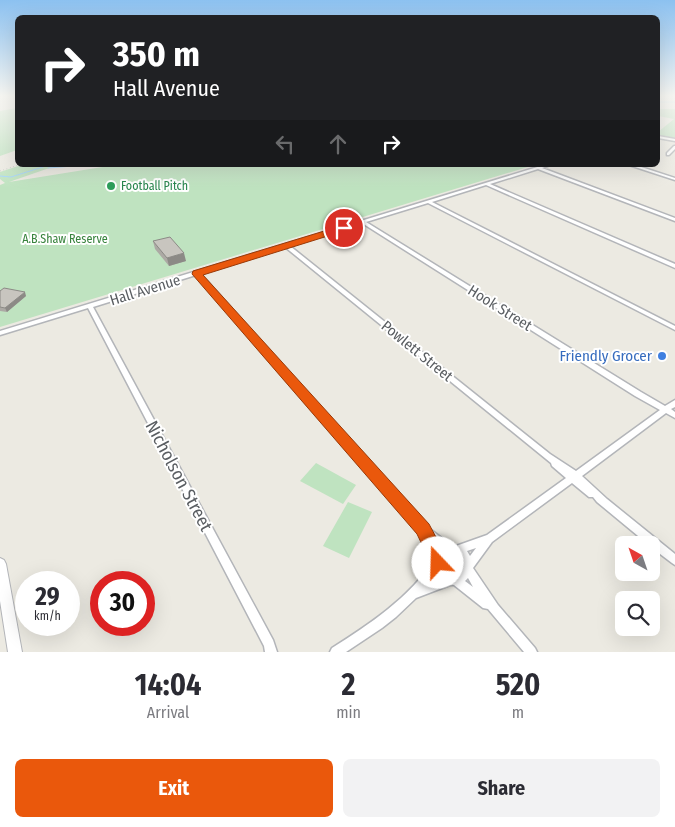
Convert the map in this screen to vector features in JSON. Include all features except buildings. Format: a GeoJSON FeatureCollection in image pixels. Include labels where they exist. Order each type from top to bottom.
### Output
{"type":"FeatureCollection","features":[{"type":"Feature","properties":{"kind":"street"},"geometry":{"type":"LineString","coordinates":[[660,137],[675,140]]}},
{"type":"Feature","properties":{"kind":"street"},"geometry":{"type":"LineString","coordinates":[[668,154],[675,148]]}},
{"type":"Feature","properties":{"kind":"street","name":"Hall Avenue"},"geometry":{"type":"LineString","coordinates":[[0,333],[90,307],[541,167]]}},
{"type":"Feature","properties":{"kind":"street"},"geometry":{"type":"LineString","coordinates":[[637,167],[675,179]]}},
{"type":"Feature","properties":{"kind":"street"},"geometry":{"type":"LineString","coordinates":[[538,168],[675,220]]}},
{"type":"Feature","properties":{"kind":"street"},"geometry":{"type":"LineString","coordinates":[[487,184],[675,266]]}},
{"type":"Feature","properties":{"kind":"street"},"geometry":{"type":"LineString","coordinates":[[429,202],[675,328]]}},
{"type":"Feature","properties":{"kind":"street","name":"Hook Street"},"geometry":{"type":"LineString","coordinates":[[363,222],[638,394],[675,420]]}},
{"type":"Feature","properties":{"kind":"street","name":"Powlett Street"},"geometry":{"type":"LineString","coordinates":[[287,246],[675,560]]}},
{"type":"Feature","properties":{"kind":"street"},"geometry":{"type":"LineString","coordinates":[[196,274],[423,529],[464,556],[469,568],[494,609],[531,652]]}},
{"type":"Feature","properties":{"kind":"street","name":"Nicholson Street"},"geometry":{"type":"LineString","coordinates":[[90,307],[272,649]]}},
{"type":"Feature","properties":{"kind":"street"},"geometry":{"type":"LineString","coordinates":[[336,652],[353,642],[412,595],[439,582],[464,577],[489,539],[675,403]]}},
{"type":"Feature","properties":{"kind":"street","name":"Hook Street"},"geometry":{"type":"LineString","coordinates":[[664,411],[675,416]]}},
{"type":"Feature","properties":{"kind":"street"},"geometry":{"type":"LineString","coordinates":[[423,529],[438,560],[440,571],[494,609]]}},
{"type":"Feature","properties":{"kind":"street"},"geometry":{"type":"LineString","coordinates":[[412,595],[443,552],[489,539]]}},
{"type":"Feature","properties":{"kind":"street"},"geometry":{"type":"LineString","coordinates":[[0,564],[15,652]]}},
{"type":"Feature","properties":{"kind":"green space"},"geometry":{"type":"Polygon","coordinates":[[[0,126],[15,126],[15,151],[0,156],[0,126]]]}},
{"type":"Feature","properties":{"kind":"green space"},"geometry":{"type":"Polygon","coordinates":[[[665,126],[675,126],[675,139],[660,135],[660,130],[665,126]]]}},
{"type":"Feature","properties":{"kind":"green space","name":"A.B.Shaw Reserve"},"geometry":{"type":"Polygon","coordinates":[[[15,167],[52,167],[9,182],[103,167],[527,167],[0,327],[0,185],[5,183],[0,179],[0,172],[15,167]]]}},
{"type":"Feature","properties":{"kind":"green space"},"geometry":{"type":"Polygon","coordinates":[[[316,463],[356,485],[343,504],[300,481],[316,463]]]}},
{"type":"Feature","properties":{"kind":"green space"},"geometry":{"type":"Polygon","coordinates":[[[348,502],[372,512],[349,558],[323,546],[348,502]]]}},
{"type":"Feature","properties":{"kind":"waterway"},"geometry":{"type":"LineString","coordinates":[[0,176],[11,177],[43,167]]}},
{"type":"Feature","properties":{"kind":"waterway"},"geometry":{"type":"LineString","coordinates":[[48,168],[61,167]]}},
{"type":"Feature","properties":{"kind":"railway"},"geometry":{"type":"LineString","coordinates":[[0,171],[15,166]]}},
{"type":"Feature","properties":{"kind":"place","name":"Football Pitch"},"geometry":{"type":"Point","coordinates":[111,186]}},
{"type":"Feature","properties":{"kind":"place","name":"Friendly Grocer"},"geometry":{"type":"Point","coordinates":[662,356]}},
{"type":"Feature","properties":{"kind":"route"},"geometry":{"type":"LineString","coordinates":[[344,228],[196,274],[423,529],[438,558],[438,563]]}}]}
